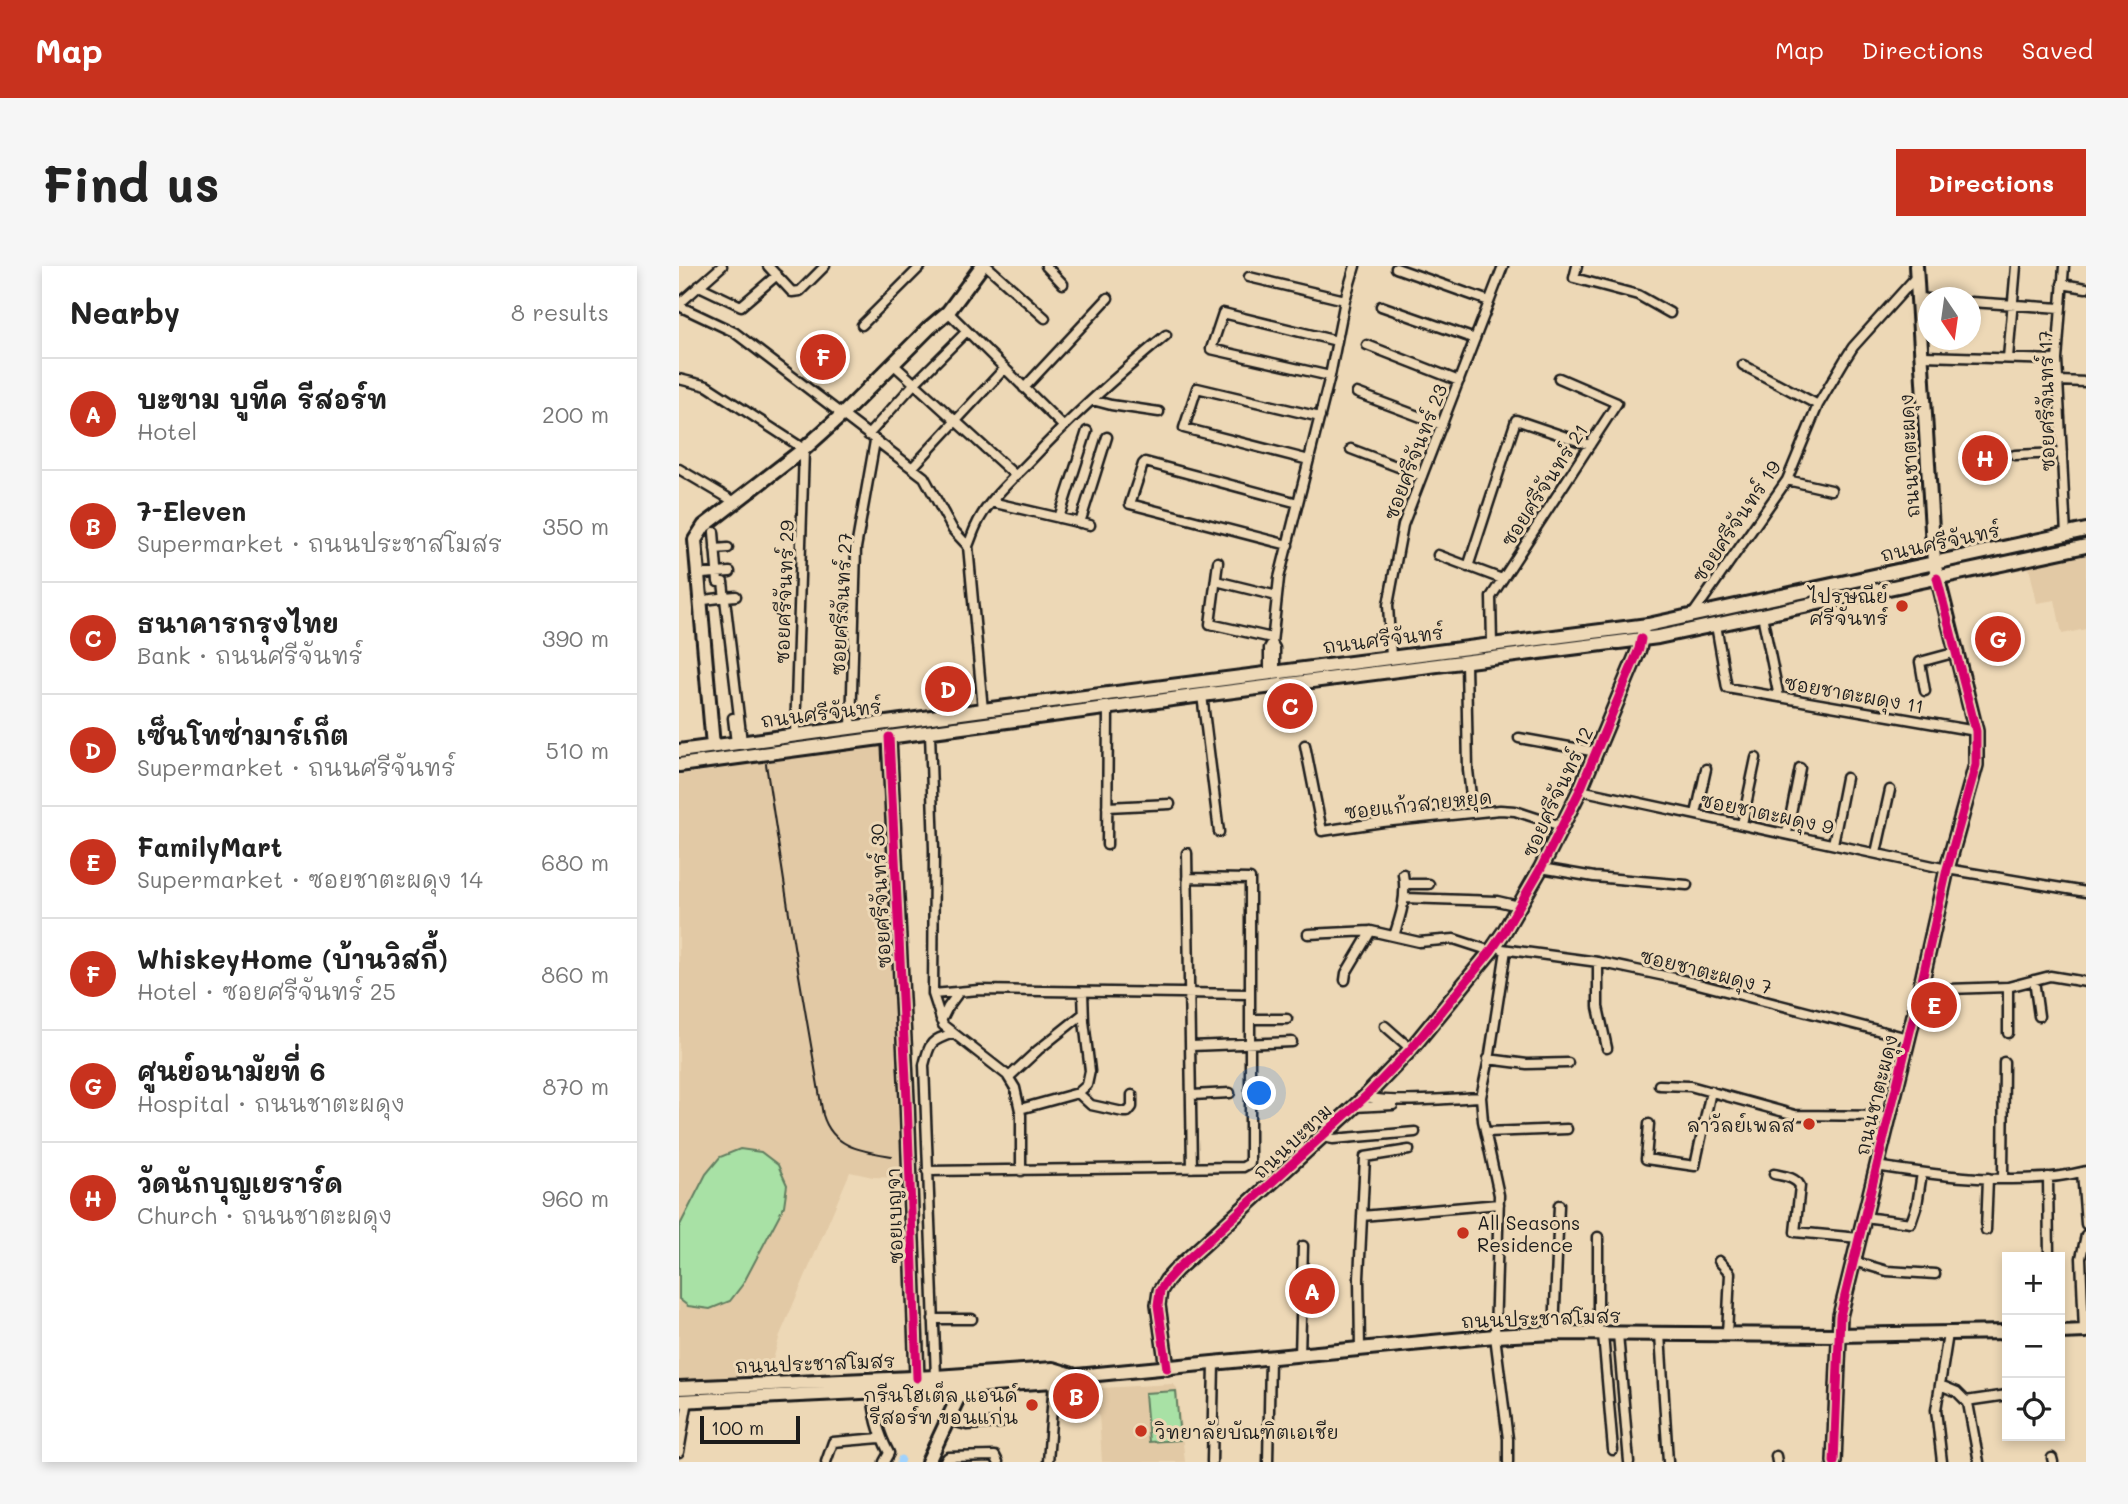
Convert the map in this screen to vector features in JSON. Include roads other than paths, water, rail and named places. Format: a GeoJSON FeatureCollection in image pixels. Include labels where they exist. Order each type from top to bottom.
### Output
{"type":"FeatureCollection","features":[{"type":"Feature","properties":{"kind":"main road"},"geometry":{"type":"LineString","coordinates":[[713,746],[695,540],[704,526],[804,449],[843,414],[948,312],[985,266]]}},
{"type":"Feature","properties":{"kind":"main road","name":"ถนนชาตะผดุง"},"geometry":{"type":"LineString","coordinates":[[1835,1462],[1840,1316],[1947,869],[1976,765],[1976,731],[1934,563],[1923,350]]}},
{"type":"Feature","properties":{"kind":"main road","name":"ถนนศรีจันทร์"},"geometry":{"type":"LineString","coordinates":[[679,751],[1643,625],[2086,530]]}},
{"type":"Feature","properties":{"kind":"main road"},"geometry":{"type":"LineString","coordinates":[[2016,545],[2019,560]]}},
{"type":"Feature","properties":{"kind":"main road","name":"ถนนศรีจันทร์"},"geometry":{"type":"LineString","coordinates":[[679,765],[1641,639],[2086,546]]}},
{"type":"Feature","properties":{"kind":"main road","name":"ซอยศรีจันทร์ 12"},"geometry":{"type":"LineString","coordinates":[[1497,950],[1580,790],[1641,639],[1643,625]]}},
{"type":"Feature","properties":{"kind":"main road"},"geometry":{"type":"LineString","coordinates":[[929,718],[930,733]]}},
{"type":"Feature","properties":{"kind":"main road","name":"ซอยศรีจันทร์ 30"},"geometry":{"type":"LineString","coordinates":[[889,737],[905,1053]]}},
{"type":"Feature","properties":{"kind":"main road","name":"ถนนบะขาม"},"geometry":{"type":"LineString","coordinates":[[1167,1368],[1157,1305],[1160,1291],[1167,1280],[1200,1246],[1366,1096],[1411,1049],[1497,950]]}},
{"type":"Feature","properties":{"kind":"main road","name":"ซอยเบญจา"},"geometry":{"type":"LineString","coordinates":[[905,1053],[917,1378]]}},
{"type":"Feature","properties":{"kind":"main road"},"geometry":{"type":"LineString","coordinates":[[2065,1332],[2085,1331]]}},
{"type":"Feature","properties":{"kind":"main road","name":"ถนนประชาสโมสร"},"geometry":{"type":"LineString","coordinates":[[684,1401],[1054,1381],[1077,1376],[1495,1336],[1554,1333],[1838,1335],[2002,1332]]}},
{"type":"Feature","properties":{"kind":"main road","name":"ถนนประชาสโมสร"},"geometry":{"type":"LineString","coordinates":[[679,1388],[1053,1369],[1077,1376]]}},
{"type":"Feature","properties":{"kind":"main road"},"geometry":{"type":"LineString","coordinates":[[928,1462],[963,1387]]}},
{"type":"Feature","properties":{"kind":"street"},"geometry":{"type":"LineString","coordinates":[[722,266],[679,305],[734,332],[924,477],[953,530],[968,546]]}},
{"type":"Feature","properties":{"kind":"street"},"geometry":{"type":"LineString","coordinates":[[768,266],[792,292],[800,291],[822,267]]}},
{"type":"Feature","properties":{"kind":"street"},"geometry":{"type":"LineString","coordinates":[[862,324],[921,266]]}},
{"type":"Feature","properties":{"kind":"street"},"geometry":{"type":"LineString","coordinates":[[985,266],[1045,318]]}},
{"type":"Feature","properties":{"kind":"street"},"geometry":{"type":"LineString","coordinates":[[1046,266],[1063,284]]}},
{"type":"Feature","properties":{"kind":"street"},"geometry":{"type":"LineString","coordinates":[[1272,672],[1269,650],[1279,578],[1355,266]]}},
{"type":"Feature","properties":{"kind":"street","name":"ซอยศรีจันทร์ 23"},"geometry":{"type":"LineString","coordinates":[[1391,657],[1388,605],[1403,525],[1503,266]]}},
{"type":"Feature","properties":{"kind":"street"},"geometry":{"type":"LineString","coordinates":[[1577,266],[1574,278],[1638,295],[1671,313]]}},
{"type":"Feature","properties":{"kind":"street"},"geometry":{"type":"LineString","coordinates":[[2008,358],[2017,266]]}},
{"type":"Feature","properties":{"kind":"street","name":"ซอยศรีจันทร์ 17"},"geometry":{"type":"LineString","coordinates":[[2064,266],[2057,381],[2066,535]]}},
{"type":"Feature","properties":{"kind":"street"},"geometry":{"type":"LineString","coordinates":[[1396,268],[1489,301]]}},
{"type":"Feature","properties":{"kind":"street","name":"ซอยศรีจันทร์ 19"},"geometry":{"type":"LineString","coordinates":[[1693,614],[1787,480],[1818,405],[1853,347],[1916,271]]}},
{"type":"Feature","properties":{"kind":"street"},"geometry":{"type":"LineString","coordinates":[[699,286],[741,306],[777,275]]}},
{"type":"Feature","properties":{"kind":"street"},"geometry":{"type":"LineString","coordinates":[[1249,276],[1345,300]]}},
{"type":"Feature","properties":{"kind":"street"},"geometry":{"type":"LineString","coordinates":[[2062,284],[2086,288]]}},
{"type":"Feature","properties":{"kind":"street"},"geometry":{"type":"LineString","coordinates":[[1024,388],[1108,298]]}},
{"type":"Feature","properties":{"kind":"street"},"geometry":{"type":"LineString","coordinates":[[1981,302],[2060,308]]}},
{"type":"Feature","properties":{"kind":"street"},"geometry":{"type":"LineString","coordinates":[[1381,306],[1475,340]]}},
{"type":"Feature","properties":{"kind":"street"},"geometry":{"type":"LineString","coordinates":[[948,312],[1063,426]]}},
{"type":"Feature","properties":{"kind":"street"},"geometry":{"type":"LineString","coordinates":[[1330,376],[1211,349],[1223,313],[1337,341]]}},
{"type":"Feature","properties":{"kind":"street"},"geometry":{"type":"LineString","coordinates":[[871,438],[915,383],[967,331]]}},
{"type":"Feature","properties":{"kind":"street"},"geometry":{"type":"LineString","coordinates":[[983,710],[968,546],[976,524],[992,502],[1063,426],[1166,335]]}},
{"type":"Feature","properties":{"kind":"street"},"geometry":{"type":"LineString","coordinates":[[1367,345],[1459,381]]}},
{"type":"Feature","properties":{"kind":"street"},"geometry":{"type":"LineString","coordinates":[[1923,356],[2057,360]]}},
{"type":"Feature","properties":{"kind":"street"},"geometry":{"type":"LineString","coordinates":[[893,363],[1016,476]]}},
{"type":"Feature","properties":{"kind":"street"},"geometry":{"type":"LineString","coordinates":[[1743,365],[1818,405]]}},
{"type":"Feature","properties":{"kind":"street"},"geometry":{"type":"LineString","coordinates":[[912,468],[1005,368]]}},
{"type":"Feature","properties":{"kind":"street","name":"ซอยศรีจันทร์ 21"},"geometry":{"type":"LineString","coordinates":[[1492,645],[1491,597],[1616,403],[1559,378]]}},
{"type":"Feature","properties":{"kind":"street"},"geometry":{"type":"LineString","coordinates":[[679,379],[707,386],[804,449]]}},
{"type":"Feature","properties":{"kind":"street"},"geometry":{"type":"LineString","coordinates":[[2057,381],[2086,382]]}},
{"type":"Feature","properties":{"kind":"street"},"geometry":{"type":"LineString","coordinates":[[1309,460],[1184,428],[1197,388],[1320,417]]}},
{"type":"Feature","properties":{"kind":"street"},"geometry":{"type":"LineString","coordinates":[[1357,393],[1442,425]]}},
{"type":"Feature","properties":{"kind":"street"},"geometry":{"type":"LineString","coordinates":[[1092,400],[1159,412]]}},
{"type":"Feature","properties":{"kind":"street"},"geometry":{"type":"LineString","coordinates":[[1468,567],[1516,420],[1590,445]]}},
{"type":"Feature","properties":{"kind":"street"},"geometry":{"type":"LineString","coordinates":[[1059,518],[1087,431]]}},
{"type":"Feature","properties":{"kind":"street"},"geometry":{"type":"LineString","coordinates":[[1080,523],[1107,437]]}},
{"type":"Feature","properties":{"kind":"street","name":"ซอยศรีจันทร์ 27"},"geometry":{"type":"LineString","coordinates":[[851,728],[856,548],[871,438]]}},
{"type":"Feature","properties":{"kind":"street","name":"ซอยศรีจันทร์ 29"},"geometry":{"type":"LineString","coordinates":[[795,735],[804,449]]}},
{"type":"Feature","properties":{"kind":"street"},"geometry":{"type":"LineString","coordinates":[[1351,449],[1422,476]]}},
{"type":"Feature","properties":{"kind":"street"},"geometry":{"type":"LineString","coordinates":[[2015,455],[2062,453]]}},
{"type":"Feature","properties":{"kind":"street"},"geometry":{"type":"LineString","coordinates":[[1288,545],[1130,504],[1145,462],[1298,503]]}},
{"type":"Feature","properties":{"kind":"street"},"geometry":{"type":"LineString","coordinates":[[679,469],[735,502]]}},
{"type":"Feature","properties":{"kind":"street"},"geometry":{"type":"LineString","coordinates":[[1787,480],[1831,491]]}},
{"type":"Feature","properties":{"kind":"street"},"geometry":{"type":"LineString","coordinates":[[992,502],[1090,526]]}},
{"type":"Feature","properties":{"kind":"street"},"geometry":{"type":"LineString","coordinates":[[714,532],[718,582],[723,582],[722,598]]}},
{"type":"Feature","properties":{"kind":"street"},"geometry":{"type":"LineString","coordinates":[[715,549],[728,548]]}},
{"type":"Feature","properties":{"kind":"street"},"geometry":{"type":"LineString","coordinates":[[1438,555],[1502,579]]}},
{"type":"Feature","properties":{"kind":"street"},"geometry":{"type":"LineString","coordinates":[[1218,562],[1210,624],[1272,641]]}},
{"type":"Feature","properties":{"kind":"street"},"geometry":{"type":"LineString","coordinates":[[702,574],[730,572]]}},
{"type":"Feature","properties":{"kind":"street"},"geometry":{"type":"LineString","coordinates":[[1216,581],[1277,596]]}},
{"type":"Feature","properties":{"kind":"street"},"geometry":{"type":"LineString","coordinates":[[719,587],[739,743]]}},
{"type":"Feature","properties":{"kind":"street"},"geometry":{"type":"LineString","coordinates":[[704,600],[736,596]]}},
{"type":"Feature","properties":{"kind":"street"},"geometry":{"type":"LineString","coordinates":[[1762,615],[1779,697]]}},
{"type":"Feature","properties":{"kind":"street","name":"ซอยชาตะผดุง 11"},"geometry":{"type":"LineString","coordinates":[[1716,625],[1727,688],[1976,731]]}},
{"type":"Feature","properties":{"kind":"street"},"geometry":{"type":"LineString","coordinates":[[1925,691],[1920,662],[1957,652]]}},
{"type":"Feature","properties":{"kind":"street"},"geometry":{"type":"LineString","coordinates":[[1466,662],[1468,770],[1473,813]]}},
{"type":"Feature","properties":{"kind":"street"},"geometry":{"type":"LineString","coordinates":[[1202,695],[1219,832]]}},
{"type":"Feature","properties":{"kind":"street"},"geometry":{"type":"LineString","coordinates":[[1107,845],[1108,708]]}},
{"type":"Feature","properties":{"kind":"street"},"geometry":{"type":"LineString","coordinates":[[930,733],[934,849],[933,993],[941,1021],[1009,1077],[1015,1088],[1020,1109],[1021,1171]]}},
{"type":"Feature","properties":{"kind":"street"},"geometry":{"type":"LineString","coordinates":[[1520,738],[1597,751]]}},
{"type":"Feature","properties":{"kind":"street","name":"ซอยแก้วสายหยุด"},"geometry":{"type":"LineString","coordinates":[[1305,745],[1322,831],[1473,813],[1515,811],[1561,826]]}},
{"type":"Feature","properties":{"kind":"street"},"geometry":{"type":"LineString","coordinates":[[1742,824],[1756,758]]}},
{"type":"Feature","properties":{"kind":"street"},"geometry":{"type":"LineString","coordinates":[[1787,833],[1800,768]]}},
{"type":"Feature","properties":{"kind":"street"},"geometry":{"type":"LineString","coordinates":[[1696,814],[1706,769]]}},
{"type":"Feature","properties":{"kind":"street"},"geometry":{"type":"LineString","coordinates":[[1833,844],[1846,778]]}},
{"type":"Feature","properties":{"kind":"street","name":"ซอยชาตะผดุง 9"},"geometry":{"type":"LineString","coordinates":[[1580,790],[1947,869],[2086,892]]}},
{"type":"Feature","properties":{"kind":"street"},"geometry":{"type":"LineString","coordinates":[[1876,853],[1890,790]]}},
{"type":"Feature","properties":{"kind":"street"},"geometry":{"type":"LineString","coordinates":[[1107,807],[1170,804]]}},
{"type":"Feature","properties":{"kind":"street"},"geometry":{"type":"LineString","coordinates":[[1187,853],[1192,1168]]}},
{"type":"Feature","properties":{"kind":"street"},"geometry":{"type":"LineString","coordinates":[[1541,868],[1594,877],[1688,885]]}},
{"type":"Feature","properties":{"kind":"street"},"geometry":{"type":"LineString","coordinates":[[1394,936],[1404,898],[1403,874]]}},
{"type":"Feature","properties":{"kind":"street"},"geometry":{"type":"LineString","coordinates":[[927,1171],[1243,1167],[1250,1163],[1250,879],[1187,878]]}},
{"type":"Feature","properties":{"kind":"street"},"geometry":{"type":"LineString","coordinates":[[1405,884],[1429,884]]}},
{"type":"Feature","properties":{"kind":"street"},"geometry":{"type":"LineString","coordinates":[[1404,898],[1497,901],[1519,906]]}},
{"type":"Feature","properties":{"kind":"street"},"geometry":{"type":"LineString","coordinates":[[1345,979],[1371,931]]}},
{"type":"Feature","properties":{"kind":"street","name":"ซอยชาตะผดุง 7"},"geometry":{"type":"LineString","coordinates":[[1308,934],[1371,931],[1419,942],[1454,939],[1497,950],[1598,962],[1679,979],[1908,1038]]}},
{"type":"Feature","properties":{"kind":"street"},"geometry":{"type":"LineString","coordinates":[[1497,950],[1488,1059],[1481,1097],[1499,1195],[1495,1336],[1508,1439],[1508,1462]]}},
{"type":"Feature","properties":{"kind":"street"},"geometry":{"type":"LineString","coordinates":[[1598,962],[1598,1007],[1608,1048]]}},
{"type":"Feature","properties":{"kind":"street"},"geometry":{"type":"LineString","coordinates":[[1918,990],[2008,987],[2050,976],[2086,982]]}},
{"type":"Feature","properties":{"kind":"street"},"geometry":{"type":"LineString","coordinates":[[2034,981],[2039,1016]]}},
{"type":"Feature","properties":{"kind":"street"},"geometry":{"type":"LineString","coordinates":[[2008,987],[2008,1033]]}},
{"type":"Feature","properties":{"kind":"street"},"geometry":{"type":"LineString","coordinates":[[933,993],[979,990],[1249,995]]}},
{"type":"Feature","properties":{"kind":"street"},"geometry":{"type":"LineString","coordinates":[[941,1021],[959,992]]}},
{"type":"Feature","properties":{"kind":"street"},"geometry":{"type":"LineString","coordinates":[[1020,1109],[1077,1093],[1087,1085],[1090,1071],[1083,992]]}},
{"type":"Feature","properties":{"kind":"street"},"geometry":{"type":"LineString","coordinates":[[1009,1077],[1083,1014]]}},
{"type":"Feature","properties":{"kind":"street"},"geometry":{"type":"LineString","coordinates":[[1250,1018],[1287,1019]]}},
{"type":"Feature","properties":{"kind":"street"},"geometry":{"type":"LineString","coordinates":[[1385,1026],[1411,1049]]}},
{"type":"Feature","properties":{"kind":"street"},"geometry":{"type":"LineString","coordinates":[[936,1377],[924,1065],[929,1044],[953,1032]]}},
{"type":"Feature","properties":{"kind":"street"},"geometry":{"type":"LineString","coordinates":[[1191,1046],[1291,1042]]}},
{"type":"Feature","properties":{"kind":"street"},"geometry":{"type":"LineString","coordinates":[[1488,1059],[1527,1064],[1568,1063]]}},
{"type":"Feature","properties":{"kind":"street"},"geometry":{"type":"LineString","coordinates":[[2003,1178],[2004,1062]]}},
{"type":"Feature","properties":{"kind":"street"},"geometry":{"type":"LineString","coordinates":[[1659,1085],[1691,1086],[1795,1115],[1888,1116]]}},
{"type":"Feature","properties":{"kind":"street"},"geometry":{"type":"LineString","coordinates":[[1649,1124],[1646,1159],[1695,1166],[1711,1091]]}},
{"type":"Feature","properties":{"kind":"street"},"geometry":{"type":"LineString","coordinates":[[1077,1093],[1091,1105],[1123,1112],[1128,1112],[1132,1107],[1132,1095]]}},
{"type":"Feature","properties":{"kind":"street"},"geometry":{"type":"LineString","coordinates":[[1192,1095],[1230,1093]]}},
{"type":"Feature","properties":{"kind":"street"},"geometry":{"type":"LineString","coordinates":[[1366,1096],[1369,1099],[1387,1100],[1481,1097]]}},
{"type":"Feature","properties":{"kind":"street"},"geometry":{"type":"LineString","coordinates":[[1355,1107],[1404,1105]]}},
{"type":"Feature","properties":{"kind":"street"},"geometry":{"type":"LineString","coordinates":[[1486,1132],[1567,1129]]}},
{"type":"Feature","properties":{"kind":"street"},"geometry":{"type":"LineString","coordinates":[[1323,1137],[1333,1139],[1415,1132]]}},
{"type":"Feature","properties":{"kind":"street"},"geometry":{"type":"LineString","coordinates":[[1360,1350],[1359,1278],[1365,1157],[1409,1150]]}},
{"type":"Feature","properties":{"kind":"street"},"geometry":{"type":"LineString","coordinates":[[1876,1166],[1988,1178],[2048,1177],[2084,1171],[2086,1224]]}},
{"type":"Feature","properties":{"kind":"street"},"geometry":{"type":"LineString","coordinates":[[1864,1217],[1911,1223],[1922,1173]]}},
{"type":"Feature","properties":{"kind":"street"},"geometry":{"type":"LineString","coordinates":[[1774,1174],[1799,1183],[1795,1231],[1859,1238]]}},
{"type":"Feature","properties":{"kind":"street"},"geometry":{"type":"LineString","coordinates":[[2048,1177],[2049,1252]]}},
{"type":"Feature","properties":{"kind":"street"},"geometry":{"type":"LineString","coordinates":[[1986,1230],[1988,1178]]}},
{"type":"Feature","properties":{"kind":"street"},"geometry":{"type":"LineString","coordinates":[[1362,1216],[1499,1204]]}},
{"type":"Feature","properties":{"kind":"street"},"geometry":{"type":"LineString","coordinates":[[1554,1333],[1559,1205]]}},
{"type":"Feature","properties":{"kind":"street"},"geometry":{"type":"LineString","coordinates":[[2085,1331],[2081,1258],[2086,1235]]}},
{"type":"Feature","properties":{"kind":"street"},"geometry":{"type":"LineString","coordinates":[[1598,1237],[1601,1334],[1613,1450]]}},
{"type":"Feature","properties":{"kind":"street"},"geometry":{"type":"LineString","coordinates":[[1300,1356],[1303,1246]]}},
{"type":"Feature","properties":{"kind":"street"},"geometry":{"type":"LineString","coordinates":[[1719,1261],[1730,1273],[1727,1335]]}},
{"type":"Feature","properties":{"kind":"street"},"geometry":{"type":"LineString","coordinates":[[1853,1261],[1887,1270],[1935,1275]]}},
{"type":"Feature","properties":{"kind":"street"},"geometry":{"type":"LineString","coordinates":[[933,1319],[972,1319]]}},
{"type":"Feature","properties":{"kind":"street"},"geometry":{"type":"LineString","coordinates":[[1618,1334],[1629,1462]]}},
{"type":"Feature","properties":{"kind":"street"},"geometry":{"type":"LineString","coordinates":[[1660,1334],[1668,1462]]}},
{"type":"Feature","properties":{"kind":"street"},"geometry":{"type":"LineString","coordinates":[[1942,1462],[1936,1409],[1948,1334]]}},
{"type":"Feature","properties":{"kind":"street"},"geometry":{"type":"LineString","coordinates":[[1268,1462],[1270,1358]]}},
{"type":"Feature","properties":{"kind":"street"},"geometry":{"type":"LineString","coordinates":[[1212,1462],[1214,1363]]}},
{"type":"Feature","properties":{"kind":"street"},"geometry":{"type":"LineString","coordinates":[[1048,1462],[1054,1381]]}},
{"type":"Feature","properties":{"kind":"street"},"geometry":{"type":"LineString","coordinates":[[1940,1385],[1957,1392],[1968,1403],[1979,1462]]}},
{"type":"Feature","properties":{"kind":"street"},"geometry":{"type":"LineString","coordinates":[[872,1392],[880,1438],[889,1453],[884,1462]]}},
{"type":"Feature","properties":{"kind":"street"},"geometry":{"type":"LineString","coordinates":[[1966,1401],[2002,1396]]}},
{"type":"Feature","properties":{"kind":"street"},"geometry":{"type":"LineString","coordinates":[[679,1452],[684,1401]]}},
{"type":"Feature","properties":{"kind":"street"},"geometry":{"type":"LineString","coordinates":[[948,1420],[967,1425],[1000,1423]]}},
{"type":"Feature","properties":{"kind":"street"},"geometry":{"type":"LineString","coordinates":[[826,1462],[833,1442],[880,1438]]}},
{"type":"Feature","properties":{"kind":"street"},"geometry":{"type":"LineString","coordinates":[[944,1462],[949,1457],[995,1456],[998,1462]]}},
{"type":"Feature","properties":{"kind":"tram line"},"geometry":{"type":"LineString","coordinates":[[766,764],[823,1115],[834,1135],[841,1141],[860,1150],[892,1156]]}},
{"type":"Feature","properties":{"kind":"place","name":"WhiskeyHome (บ้านวิสกี้)"},"geometry":{"type":"Point","coordinates":[823,357]}},
{"type":"Feature","properties":{"kind":"place","name":"วัดนักบุญเยราร์ด"},"geometry":{"type":"Point","coordinates":[1985,458]}},
{"type":"Feature","properties":{"kind":"place","name":"ไปรษณีย์ ศรีจันทร์"},"geometry":{"type":"Point","coordinates":[1902,606]}},
{"type":"Feature","properties":{"kind":"place","name":"ศูนย์อนามัยที่ 6"},"geometry":{"type":"Point","coordinates":[1998,639]}},
{"type":"Feature","properties":{"kind":"place","name":"เซ็นโทซ่ามาร์เก็ต"},"geometry":{"type":"Point","coordinates":[948,689]}},
{"type":"Feature","properties":{"kind":"place","name":"ธนาคารกรุงไทย"},"geometry":{"type":"Point","coordinates":[1290,706]}},
{"type":"Feature","properties":{"kind":"place","name":"FamilyMart"},"geometry":{"type":"Point","coordinates":[1934,1005]}},
{"type":"Feature","properties":{"kind":"place","name":"ลาวัลย์เพลส"},"geometry":{"type":"Point","coordinates":[1809,1124]}},
{"type":"Feature","properties":{"kind":"place","name":"All Seasons Residence"},"geometry":{"type":"Point","coordinates":[1463,1233]}},
{"type":"Feature","properties":{"kind":"place","name":"บะขาม บูทีค รีสอร์ท"},"geometry":{"type":"Point","coordinates":[1312,1291]}},
{"type":"Feature","properties":{"kind":"place","name":"7-Eleven"},"geometry":{"type":"Point","coordinates":[1076,1396]}},
{"type":"Feature","properties":{"kind":"place","name":"กรีนโฮเต็ล แอนด์ รีสอร์ท ขอนแก่น"},"geometry":{"type":"Point","coordinates":[1032,1405]}},
{"type":"Feature","properties":{"kind":"place","name":"วิทยาลัยบัณฑิตเอเชีย"},"geometry":{"type":"Point","coordinates":[1141,1431]}}]}
